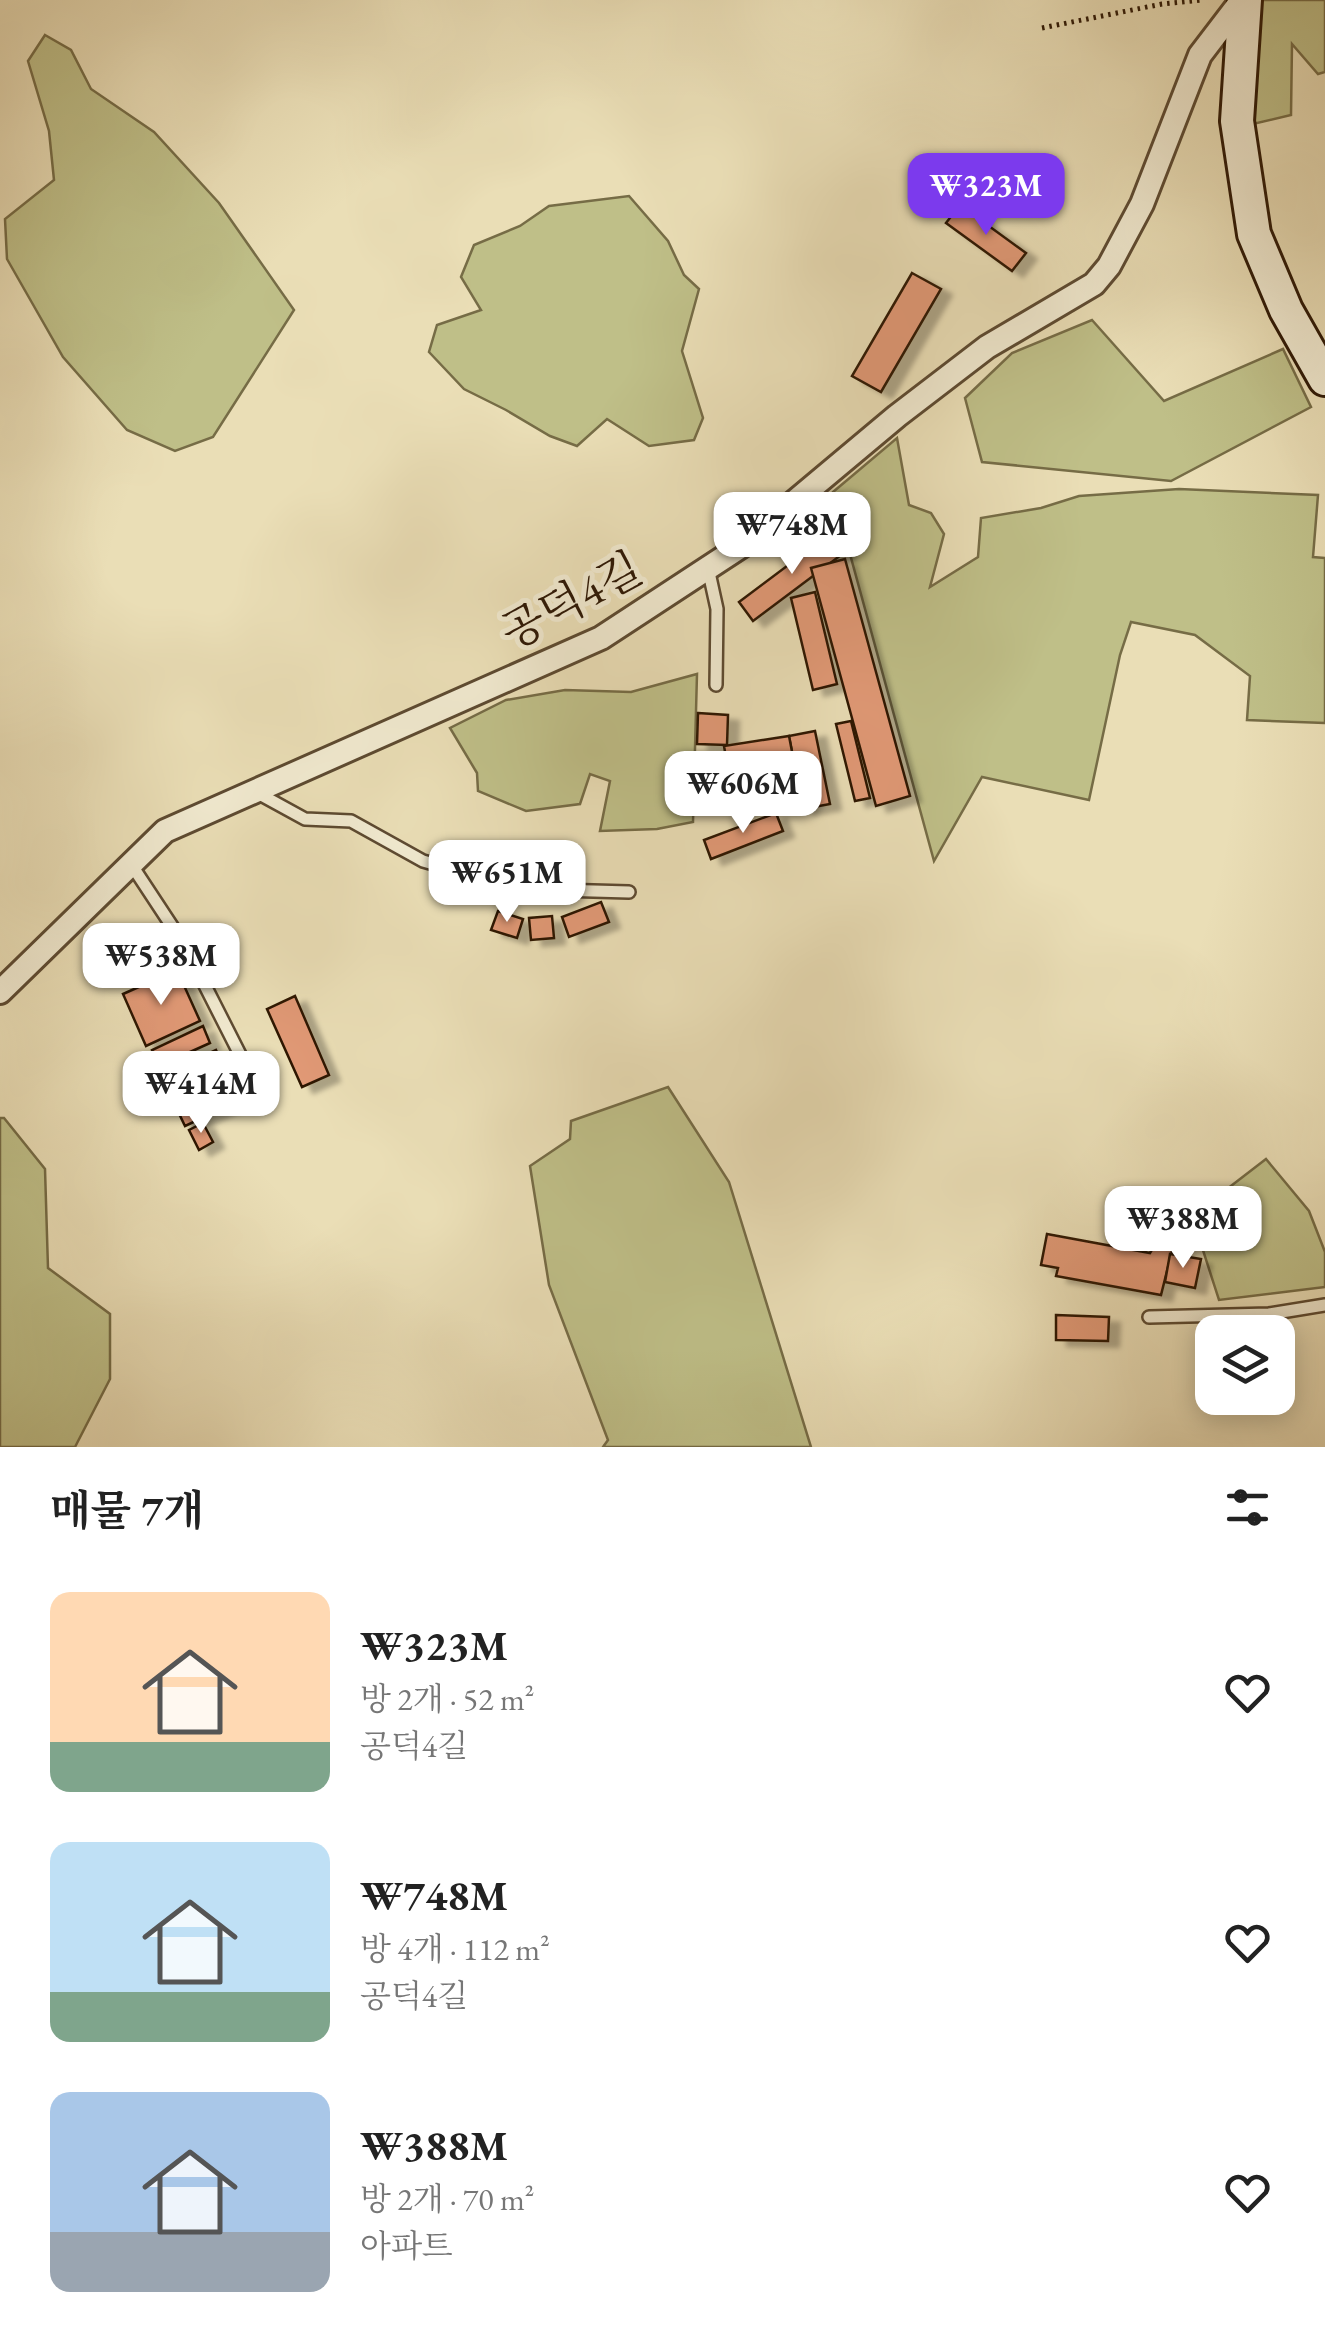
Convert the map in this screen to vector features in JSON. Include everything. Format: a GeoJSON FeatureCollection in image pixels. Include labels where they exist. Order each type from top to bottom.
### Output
{"type":"FeatureCollection","features":[{"type":"Feature","properties":{"kind":"street"},"geometry":{"type":"LineString","coordinates":[[1243,0],[1237,121],[1254,234],[1286,310],[1325,379]]}},
{"type":"Feature","properties":{"kind":"street","name":"공덕4길"},"geometry":{"type":"LineString","coordinates":[[0,992],[166,830],[601,638],[743,545],[897,416],[987,347],[1094,284],[1109,266],[1142,204],[1200,55],[1243,0]]}},
{"type":"Feature","properties":{"kind":"lane"},"geometry":{"type":"LineString","coordinates":[[708,568],[717,608],[716,685]]}},
{"type":"Feature","properties":{"kind":"lane"},"geometry":{"type":"LineString","coordinates":[[254,792],[306,819],[351,821],[423,861],[522,890],[629,892]]}},
{"type":"Feature","properties":{"kind":"lane"},"geometry":{"type":"LineString","coordinates":[[130,864],[186,946],[261,1096]]}},
{"type":"Feature","properties":{"kind":"lane"},"geometry":{"type":"LineString","coordinates":[[1149,1318],[1269,1314],[1325,1305]]}},
{"type":"Feature","properties":{"kind":"path"},"geometry":{"type":"LineString","coordinates":[[1042,28],[1201,0]]}},
{"type":"Feature","properties":{"kind":"green space"},"geometry":{"type":"Polygon","coordinates":[[[1255,0],[1325,0],[1325,72],[1318,74],[1292,44],[1291,115],[1253,124],[1252,4],[1255,0]]]}},
{"type":"Feature","properties":{"kind":"green space"},"geometry":{"type":"Polygon","coordinates":[[[45,35],[71,50],[91,89],[154,132],[219,203],[294,310],[213,437],[175,451],[127,430],[63,357],[7,259],[5,219],[54,180],[49,131],[28,61],[45,35]]]}},
{"type":"Feature","properties":{"kind":"green space"},"geometry":{"type":"Polygon","coordinates":[[[629,196],[668,241],[684,275],[699,289],[682,351],[703,418],[694,440],[649,446],[607,419],[577,446],[550,436],[464,389],[429,352],[437,325],[481,310],[461,277],[474,245],[520,226],[549,206],[629,196]]]}},
{"type":"Feature","properties":{"kind":"green space"},"geometry":{"type":"Polygon","coordinates":[[[1092,320],[1164,401],[1283,349],[1311,407],[1171,481],[982,462],[965,398],[1012,353],[1092,320]]]}},
{"type":"Feature","properties":{"kind":"green space"},"geometry":{"type":"Polygon","coordinates":[[[897,438],[909,505],[931,513],[944,534],[930,587],[978,557],[981,518],[1041,508],[1079,496],[1179,489],[1318,495],[1313,557],[1325,558],[1325,723],[1247,720],[1250,676],[1195,635],[1131,622],[1120,655],[1089,800],[982,777],[934,861],[833,492],[897,438]]]}},
{"type":"Feature","properties":{"kind":"green space"},"geometry":{"type":"Polygon","coordinates":[[[697,674],[693,822],[657,829],[600,831],[610,781],[590,774],[580,804],[526,811],[478,791],[477,773],[450,728],[506,700],[565,690],[631,692],[697,674]]]}},
{"type":"Feature","properties":{"kind":"green space"},"geometry":{"type":"Polygon","coordinates":[[[668,1087],[729,1182],[811,1447],[603,1447],[608,1440],[549,1285],[530,1166],[570,1139],[571,1121],[668,1087]]]}},
{"type":"Feature","properties":{"kind":"green space"},"geometry":{"type":"Polygon","coordinates":[[[0,1118],[45,1169],[48,1268],[110,1314],[110,1379],[75,1447],[0,1447],[0,1118]]]}},
{"type":"Feature","properties":{"kind":"green space"},"geometry":{"type":"Polygon","coordinates":[[[1266,1159],[1309,1211],[1325,1252],[1325,1287],[1219,1300],[1192,1216],[1266,1159]]]}},
{"type":"Feature","properties":{"kind":"building"},"geometry":{"type":"Polygon","coordinates":[[[960,205],[1026,253],[1012,271],[946,223],[960,205]]]}},
{"type":"Feature","properties":{"kind":"building"},"geometry":{"type":"Polygon","coordinates":[[[912,273],[941,289],[881,392],[852,376],[912,273]]]}},
{"type":"Feature","properties":{"kind":"building"},"geometry":{"type":"Polygon","coordinates":[[[831,533],[845,552],[753,621],[739,602],[831,533]]]}},
{"type":"Feature","properties":{"kind":"building"},"geometry":{"type":"Polygon","coordinates":[[[845,559],[910,796],[876,806],[811,568],[845,559]]]}},
{"type":"Feature","properties":{"kind":"building"},"geometry":{"type":"Polygon","coordinates":[[[815,592],[837,684],[813,690],[791,598],[815,592]]]}},
{"type":"Feature","properties":{"kind":"building"},"geometry":{"type":"Polygon","coordinates":[[[698,713],[728,715],[727,745],[697,744],[698,713]]]}},
{"type":"Feature","properties":{"kind":"building"},"geometry":{"type":"Polygon","coordinates":[[[851,721],[870,798],[855,801],[836,724],[851,721]]]}},
{"type":"Feature","properties":{"kind":"building"},"geometry":{"type":"Polygon","coordinates":[[[815,731],[830,804],[803,809],[789,736],[815,731]]]}},
{"type":"Feature","properties":{"kind":"building"},"geometry":{"type":"Polygon","coordinates":[[[789,736],[793,757],[728,769],[724,746],[789,736]]]}},
{"type":"Feature","properties":{"kind":"building"},"geometry":{"type":"Polygon","coordinates":[[[780,757],[789,795],[748,805],[745,792],[708,801],[702,775],[780,757]]]}},
{"type":"Feature","properties":{"kind":"building"},"geometry":{"type":"Polygon","coordinates":[[[776,813],[783,831],[711,859],[704,840],[776,813]]]}},
{"type":"Feature","properties":{"kind":"building"},"geometry":{"type":"Polygon","coordinates":[[[601,902],[609,922],[569,937],[562,917],[601,902]]]}},
{"type":"Feature","properties":{"kind":"building"},"geometry":{"type":"Polygon","coordinates":[[[498,911],[523,919],[517,938],[491,930],[498,911]]]}},
{"type":"Feature","properties":{"kind":"building"},"geometry":{"type":"Polygon","coordinates":[[[552,916],[554,938],[531,940],[529,918],[552,916]]]}},
{"type":"Feature","properties":{"kind":"building"},"geometry":{"type":"Polygon","coordinates":[[[177,970],[200,1021],[146,1046],[123,994],[177,970]]]}},
{"type":"Feature","properties":{"kind":"building"},"geometry":{"type":"Polygon","coordinates":[[[295,996],[329,1075],[302,1087],[267,1009],[295,996]]]}},
{"type":"Feature","properties":{"kind":"building"},"geometry":{"type":"Polygon","coordinates":[[[203,1026],[210,1043],[159,1066],[152,1050],[203,1026]]]}},
{"type":"Feature","properties":{"kind":"building"},"geometry":{"type":"Polygon","coordinates":[[[216,1050],[239,1101],[185,1126],[161,1076],[216,1050]]]}},
{"type":"Feature","properties":{"kind":"building"},"geometry":{"type":"Polygon","coordinates":[[[203,1123],[213,1142],[199,1150],[189,1130],[203,1123]]]}},
{"type":"Feature","properties":{"kind":"building"},"geometry":{"type":"Polygon","coordinates":[[[1047,1234],[1150,1253],[1157,1241],[1174,1243],[1161,1295],[1056,1276],[1058,1268],[1041,1265],[1047,1234]]]}},
{"type":"Feature","properties":{"kind":"building"},"geometry":{"type":"Polygon","coordinates":[[[1170,1254],[1201,1259],[1195,1288],[1165,1282],[1170,1254]]]}},
{"type":"Feature","properties":{"kind":"building"},"geometry":{"type":"Polygon","coordinates":[[[1056,1315],[1109,1317],[1108,1341],[1056,1340],[1056,1315]]]}}]}
